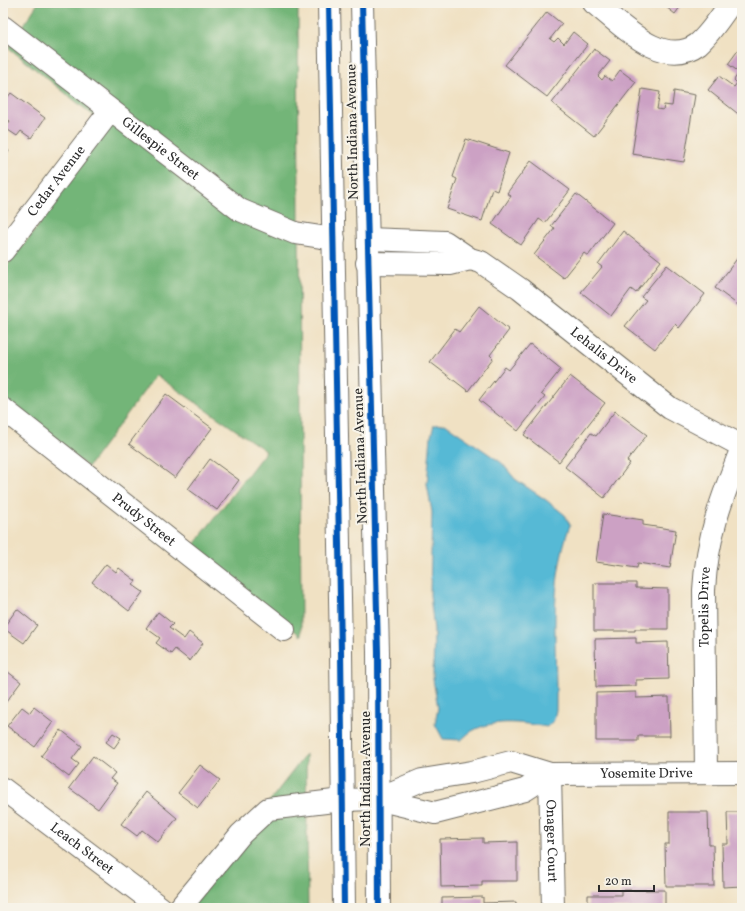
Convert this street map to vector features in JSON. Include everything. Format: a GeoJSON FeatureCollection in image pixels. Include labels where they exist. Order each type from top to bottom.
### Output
{"type":"FeatureCollection","features":[{"type":"Feature","properties":{"kind":"street","name":"North Indiana Avenue"},"geometry":{"type":"LineString","coordinates":[[329,3],[342,652],[344,908]]}},
{"type":"Feature","properties":{"kind":"street","name":"North Indiana Avenue"},"geometry":{"type":"LineString","coordinates":[[362,3],[368,239],[367,263],[378,652],[377,799],[379,908]]}},
{"type":"Feature","properties":{"kind":"street"},"geometry":{"type":"LineString","coordinates":[[594,3],[642,40],[652,46],[670,52],[690,48],[698,43],[731,3]]}},
{"type":"Feature","properties":{"kind":"street","name":"Gillespie Street"},"geometry":{"type":"LineString","coordinates":[[3,26],[110,111],[240,210],[295,233],[334,239]]}},
{"type":"Feature","properties":{"kind":"street","name":"Cedar Avenue"},"geometry":{"type":"LineString","coordinates":[[3,251],[110,111]]}},
{"type":"Feature","properties":{"kind":"street","name":"Lehalis Drive"},"geometry":{"type":"LineString","coordinates":[[368,239],[445,242],[470,259],[481,262],[520,289],[670,408],[742,447]]}},
{"type":"Feature","properties":{"kind":"street"},"geometry":{"type":"LineString","coordinates":[[367,263],[450,264],[470,259]]}},
{"type":"Feature","properties":{"kind":"street","name":"Prudy Street"},"geometry":{"type":"LineString","coordinates":[[3,409],[284,630]]}},
{"type":"Feature","properties":{"kind":"street","name":"Topelis Drive"},"geometry":{"type":"LineString","coordinates":[[706,773],[704,590],[706,564],[717,514],[742,447]]}},
{"type":"Feature","properties":{"kind":"street","name":"Yosemite Drive"},"geometry":{"type":"LineString","coordinates":[[377,799],[422,780],[472,772],[511,762],[550,774],[742,774]]}},
{"type":"Feature","properties":{"kind":"street"},"geometry":{"type":"LineString","coordinates":[[472,772],[480,802]]}},
{"type":"Feature","properties":{"kind":"street"},"geometry":{"type":"LineString","coordinates":[[180,908],[241,834],[268,809],[342,800],[377,799],[435,812],[525,790],[550,774]]}},
{"type":"Feature","properties":{"kind":"street","name":"Onager Court"},"geometry":{"type":"LineString","coordinates":[[550,774],[553,908]]}},
{"type":"Feature","properties":{"kind":"street","name":"Leach Street"},"geometry":{"type":"LineString","coordinates":[[3,789],[162,908]]}},
{"type":"Feature","properties":{"kind":"green space"},"geometry":{"type":"Polygon","coordinates":[[[38,3],[298,3],[301,636],[193,546],[266,451],[156,375],[88,467],[3,404],[3,271],[39,225],[99,120],[9,48],[38,3]]]}},
{"type":"Feature","properties":{"kind":"green space"},"geometry":{"type":"Polygon","coordinates":[[[306,754],[308,908],[187,908],[306,754]]]}},
{"type":"Feature","properties":{"kind":"water"},"geometry":{"type":"Polygon","coordinates":[[[445,424],[502,463],[515,479],[565,515],[570,525],[563,548],[556,594],[556,710],[554,720],[547,727],[520,723],[493,724],[474,730],[461,740],[443,739],[435,724],[438,708],[433,679],[434,630],[430,595],[432,512],[427,484],[431,436],[434,425],[445,424]]]}},
{"type":"Feature","properties":{"kind":"building"},"geometry":{"type":"Polygon","coordinates":[[[661,3],[683,3],[675,14],[661,3]]]}},
{"type":"Feature","properties":{"kind":"building"},"geometry":{"type":"Polygon","coordinates":[[[547,12],[562,24],[550,39],[554,42],[558,38],[564,44],[573,32],[588,44],[547,97],[505,65],[547,12]]]}},
{"type":"Feature","properties":{"kind":"building"},"geometry":{"type":"Polygon","coordinates":[[[594,49],[610,61],[598,76],[602,80],[605,76],[612,81],[620,70],[636,82],[594,136],[552,103],[594,49]]]}},
{"type":"Feature","properties":{"kind":"building"},"geometry":{"type":"Polygon","coordinates":[[[739,49],[742,51],[742,117],[708,90],[719,76],[734,87],[737,83],[734,80],[739,72],[728,64],[739,49]]]}},
{"type":"Feature","properties":{"kind":"building"},"geometry":{"type":"Polygon","coordinates":[[[642,89],[660,92],[657,109],[663,110],[664,105],[672,106],[674,91],[695,95],[684,162],[632,154],[642,89]]]}},
{"type":"Feature","properties":{"kind":"building"},"geometry":{"type":"Polygon","coordinates":[[[11,93],[45,118],[31,138],[21,131],[17,136],[5,128],[10,121],[3,116],[3,103],[11,93]]]}},
{"type":"Feature","properties":{"kind":"building"},"geometry":{"type":"Polygon","coordinates":[[[466,139],[509,153],[497,191],[492,189],[482,221],[447,209],[457,179],[453,177],[466,139]]]}},
{"type":"Feature","properties":{"kind":"building"},"geometry":{"type":"Polygon","coordinates":[[[3,147],[9,151],[3,159],[3,147]]]}},
{"type":"Feature","properties":{"kind":"building"},"geometry":{"type":"Polygon","coordinates":[[[531,161],[570,190],[545,223],[539,219],[521,245],[492,224],[511,196],[507,193],[531,161]]]}},
{"type":"Feature","properties":{"kind":"building"},"geometry":{"type":"Polygon","coordinates":[[[576,194],[613,223],[588,256],[584,253],[564,278],[534,255],[555,228],[551,226],[576,194]]]}},
{"type":"Feature","properties":{"kind":"building"},"geometry":{"type":"Polygon","coordinates":[[[623,231],[661,261],[636,293],[631,289],[611,316],[581,292],[602,267],[598,264],[623,231]]]}},
{"type":"Feature","properties":{"kind":"building"},"geometry":{"type":"Polygon","coordinates":[[[742,252],[742,308],[715,288],[742,252]]]}},
{"type":"Feature","properties":{"kind":"building"},"geometry":{"type":"Polygon","coordinates":[[[667,265],[705,294],[679,328],[675,324],[655,349],[625,326],[646,300],[641,297],[667,265]]]}},
{"type":"Feature","properties":{"kind":"building"},"geometry":{"type":"Polygon","coordinates":[[[479,306],[509,330],[490,355],[493,358],[468,391],[430,362],[455,329],[459,332],[479,306]]]}},
{"type":"Feature","properties":{"kind":"building"},"geometry":{"type":"Polygon","coordinates":[[[530,344],[561,369],[541,394],[545,397],[518,431],[479,400],[505,367],[509,370],[530,344]]]}},
{"type":"Feature","properties":{"kind":"building"},"geometry":{"type":"Polygon","coordinates":[[[570,376],[605,403],[559,462],[524,435],[570,376]]]}},
{"type":"Feature","properties":{"kind":"building"},"geometry":{"type":"Polygon","coordinates":[[[166,394],[212,428],[175,478],[129,444],[166,394]]]}},
{"type":"Feature","properties":{"kind":"building"},"geometry":{"type":"Polygon","coordinates":[[[615,411],[647,435],[627,461],[630,463],[604,498],[565,467],[591,433],[596,436],[615,411]]]}},
{"type":"Feature","properties":{"kind":"building"},"geometry":{"type":"Polygon","coordinates":[[[210,459],[239,480],[217,510],[188,489],[210,459]]]}},
{"type":"Feature","properties":{"kind":"building"},"geometry":{"type":"Polygon","coordinates":[[[603,514],[643,520],[643,525],[676,530],[670,568],[638,563],[637,568],[596,562],[603,514]]]}},
{"type":"Feature","properties":{"kind":"building"},"geometry":{"type":"Polygon","coordinates":[[[106,564],[116,572],[119,568],[136,581],[133,585],[143,592],[129,611],[92,582],[106,564]]]}},
{"type":"Feature","properties":{"kind":"building"},"geometry":{"type":"Polygon","coordinates":[[[594,583],[636,583],[636,588],[668,589],[668,629],[594,631],[594,583]]]}},
{"type":"Feature","properties":{"kind":"building"},"geometry":{"type":"Polygon","coordinates":[[[17,609],[37,625],[24,643],[3,628],[17,609]]]}},
{"type":"Feature","properties":{"kind":"building"},"geometry":{"type":"Polygon","coordinates":[[[158,612],[173,624],[169,628],[184,639],[189,632],[203,643],[190,661],[175,649],[171,654],[156,643],[160,638],[146,628],[158,612]]]}},
{"type":"Feature","properties":{"kind":"building"},"geometry":{"type":"Polygon","coordinates":[[[636,638],[636,643],[668,642],[669,679],[636,680],[636,686],[596,687],[595,639],[636,638]]]}},
{"type":"Feature","properties":{"kind":"building"},"geometry":{"type":"Polygon","coordinates":[[[3,668],[21,682],[3,706],[3,668]]]}},
{"type":"Feature","properties":{"kind":"building"},"geometry":{"type":"Polygon","coordinates":[[[636,692],[636,698],[669,697],[670,736],[638,736],[638,741],[596,741],[596,693],[636,692]]]}},
{"type":"Feature","properties":{"kind":"building"},"geometry":{"type":"Polygon","coordinates":[[[22,707],[30,713],[34,707],[53,722],[35,747],[7,726],[22,707]]]}},
{"type":"Feature","properties":{"kind":"building"},"geometry":{"type":"Polygon","coordinates":[[[61,730],[82,746],[72,759],[79,764],[69,777],[41,756],[61,730]]]}},
{"type":"Feature","properties":{"kind":"building"},"geometry":{"type":"Polygon","coordinates":[[[113,733],[121,738],[114,748],[106,742],[113,733]]]}},
{"type":"Feature","properties":{"kind":"building"},"geometry":{"type":"Polygon","coordinates":[[[93,756],[115,773],[110,779],[117,783],[98,809],[69,788],[93,756]]]}},
{"type":"Feature","properties":{"kind":"building"},"geometry":{"type":"Polygon","coordinates":[[[200,765],[220,780],[198,808],[178,793],[200,765]]]}},
{"type":"Feature","properties":{"kind":"building"},"geometry":{"type":"Polygon","coordinates":[[[146,792],[177,818],[158,842],[142,830],[137,836],[121,824],[146,792]]]}},
{"type":"Feature","properties":{"kind":"building"},"geometry":{"type":"Polygon","coordinates":[[[669,812],[708,812],[709,845],[713,845],[714,886],[666,886],[665,844],[669,844],[669,812]]]}},
{"type":"Feature","properties":{"kind":"building"},"geometry":{"type":"Polygon","coordinates":[[[727,812],[742,812],[742,886],[723,887],[722,844],[728,844],[727,812]]]}},
{"type":"Feature","properties":{"kind":"building"},"geometry":{"type":"Polygon","coordinates":[[[483,838],[483,843],[517,842],[517,881],[482,881],[482,886],[441,887],[440,839],[483,838]]]}},
{"type":"Feature","properties":{"kind":"building"},"geometry":{"type":"Polygon","coordinates":[[[621,890],[665,890],[665,908],[588,908],[588,895],[621,895],[621,890]]]}},
{"type":"Feature","properties":{"kind":"building"},"geometry":{"type":"Polygon","coordinates":[[[483,897],[483,903],[516,902],[516,908],[442,908],[442,898],[483,897]]]}},
{"type":"Feature","properties":{"kind":"cycle path"},"geometry":{"type":"LineString","coordinates":[[329,3],[341,652],[344,908]]}},
{"type":"Feature","properties":{"kind":"cycle path"},"geometry":{"type":"LineString","coordinates":[[362,3],[378,652],[379,908]]}}]}
